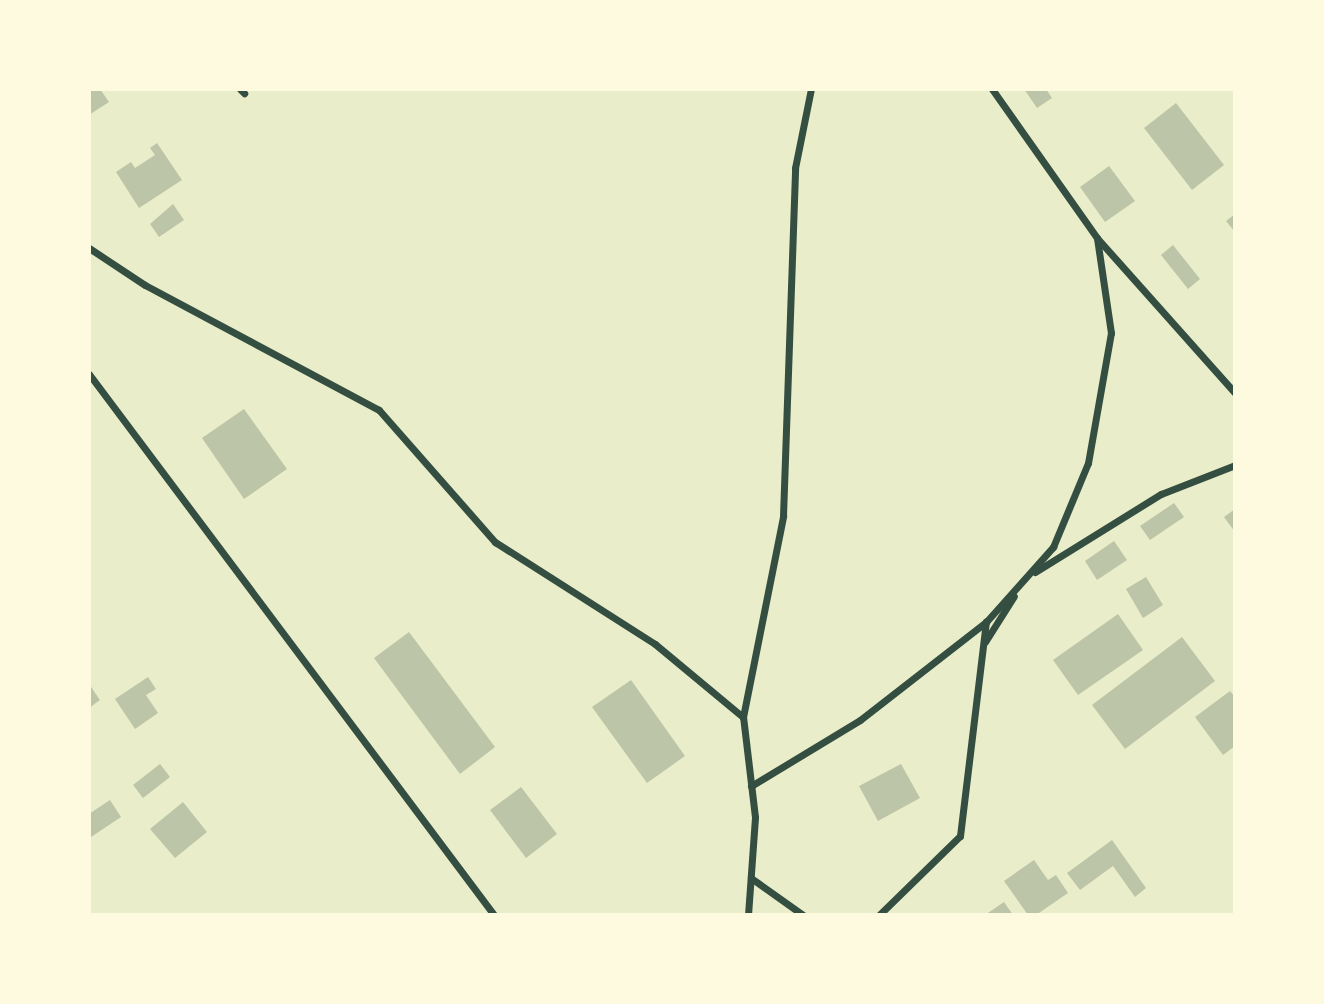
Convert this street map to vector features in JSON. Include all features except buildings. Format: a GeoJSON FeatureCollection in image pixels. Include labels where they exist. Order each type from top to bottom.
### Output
{"type":"FeatureCollection","features":[{"type":"Feature","properties":{"kind":"street"},"geometry":{"type":"LineString","coordinates":[[748,915],[755,817],[743,717],[783,516],[795,169],[811,89]]}},
{"type":"Feature","properties":{"kind":"street"},"geometry":{"type":"LineString","coordinates":[[992,89],[1097,238],[1235,393]]}},
{"type":"Feature","properties":{"kind":"street"},"geometry":{"type":"LineString","coordinates":[[751,786],[860,720],[986,622],[1054,547],[1088,463],[1111,333],[1097,238]]}},
{"type":"Feature","properties":{"kind":"street"},"geometry":{"type":"LineString","coordinates":[[89,248],[145,285],[379,410],[495,542],[655,644],[743,717]]}},
{"type":"Feature","properties":{"kind":"street"},"geometry":{"type":"LineString","coordinates":[[89,374],[494,915]]}},
{"type":"Feature","properties":{"kind":"street"},"geometry":{"type":"LineString","coordinates":[[983,645],[1026,578],[1161,494],[1235,465]]}},
{"type":"Feature","properties":{"kind":"street"},"geometry":{"type":"LineString","coordinates":[[879,915],[960,836],[986,622]]}},
{"type":"Feature","properties":{"kind":"street"},"geometry":{"type":"LineString","coordinates":[[751,878],[803,915]]}}]}
